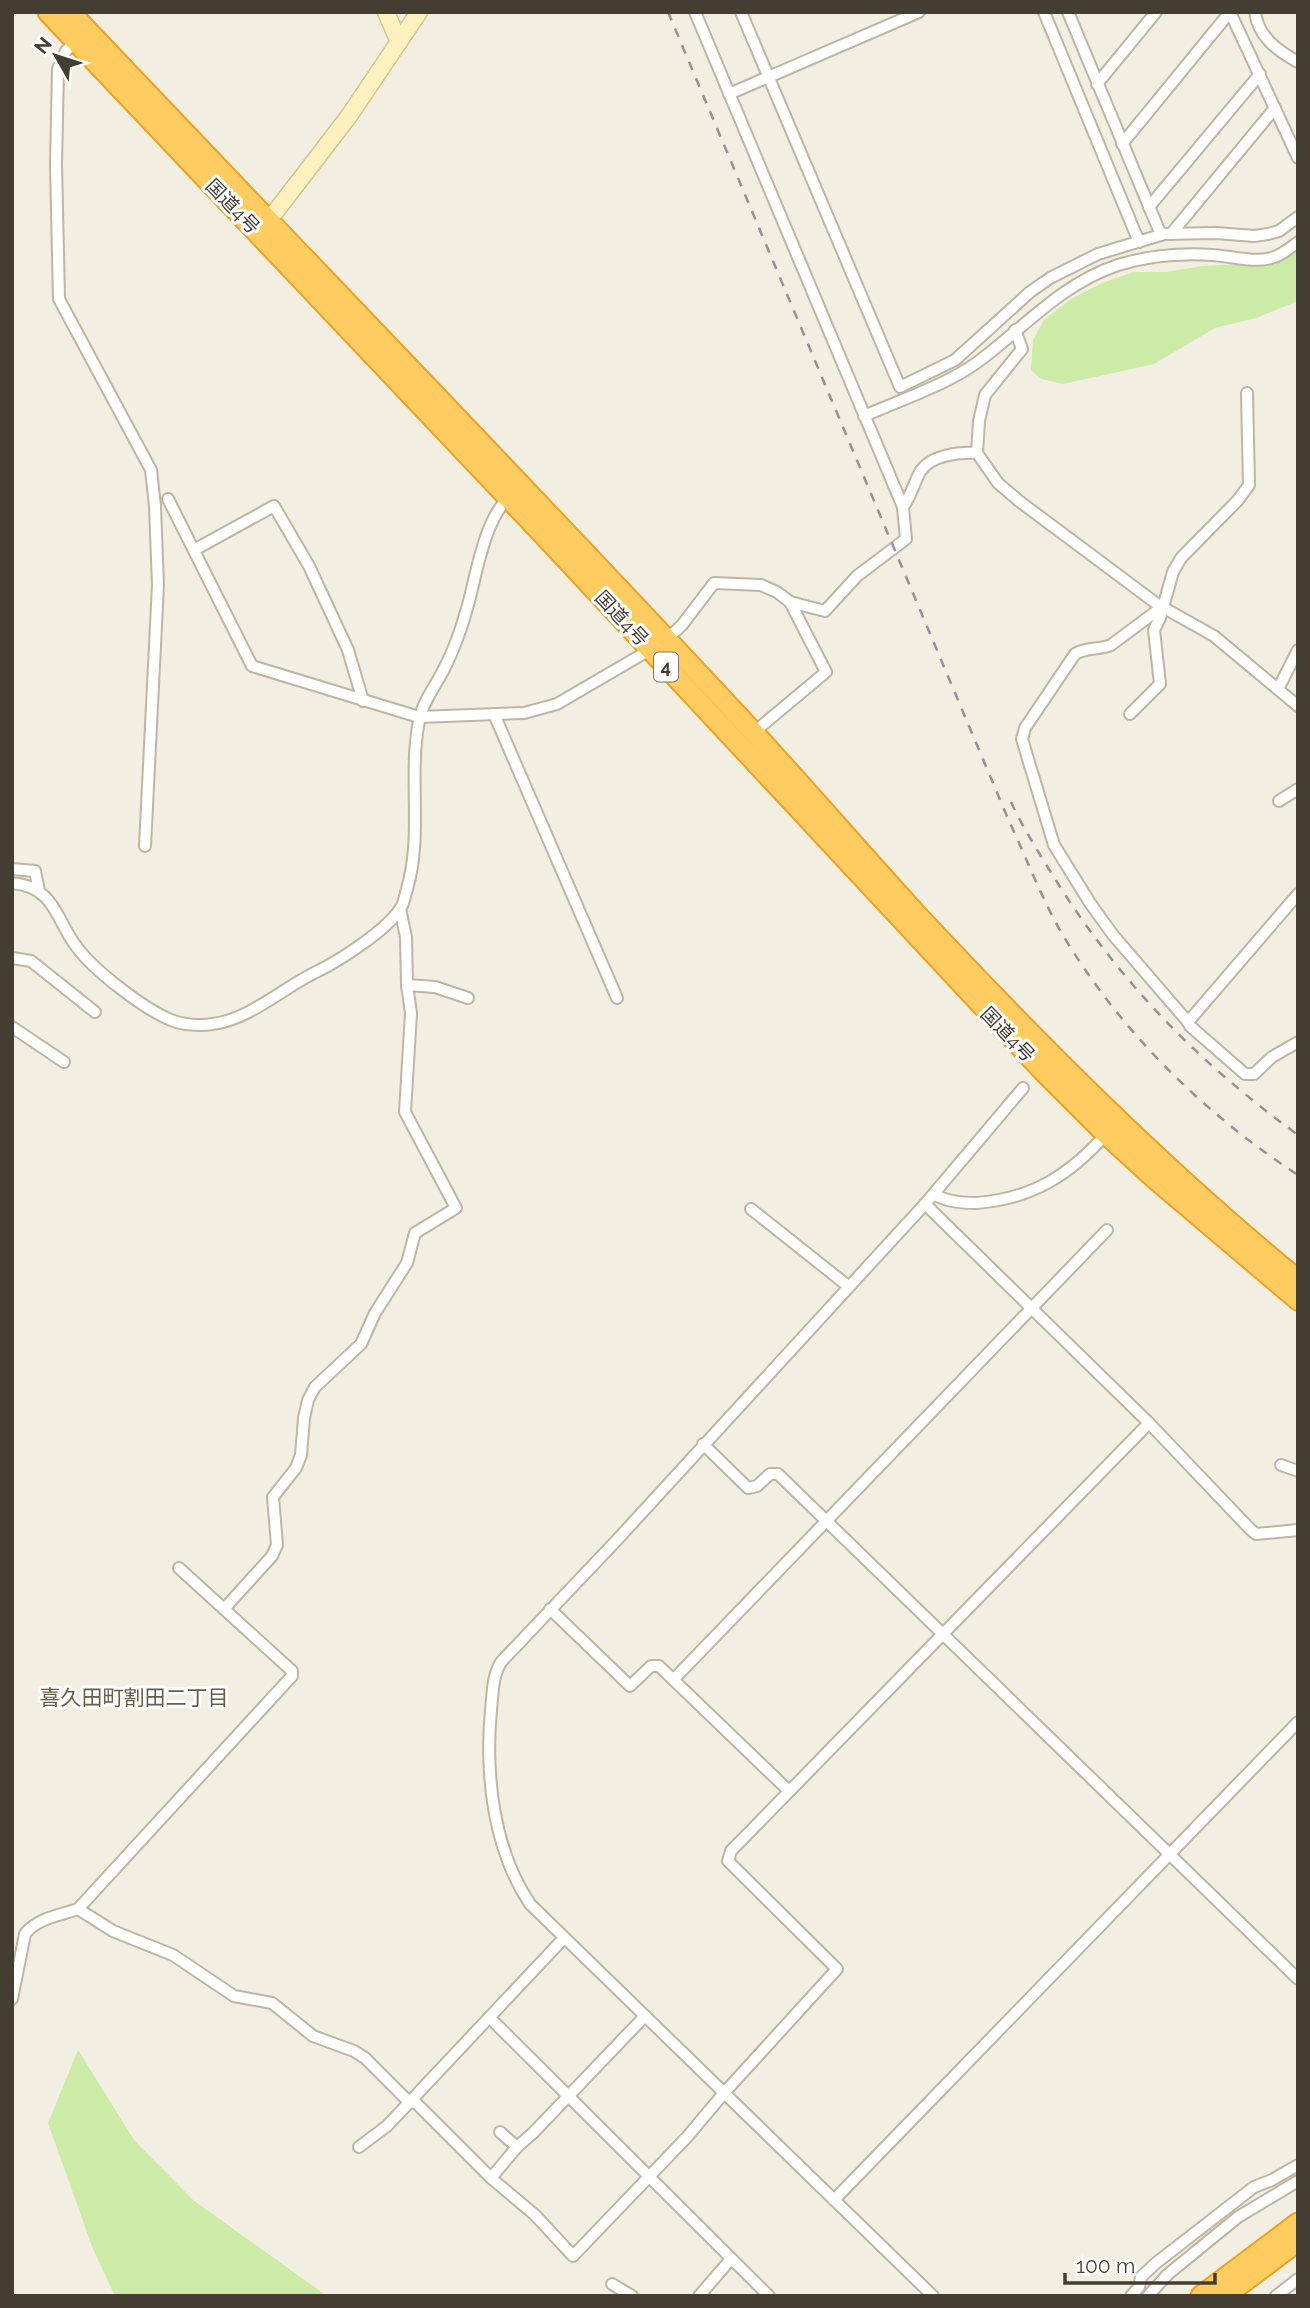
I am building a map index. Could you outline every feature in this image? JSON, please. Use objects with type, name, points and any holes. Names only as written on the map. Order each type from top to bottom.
[{"type":"highway","name":"国道4号","points":[[57,13],[76,41],[265,227],[509,498],[658,645],[753,733],[918,916],[1045,1048],[1206,1201],[1298,1280]]},
{"type":"highway","name":"国道4号","points":[[57,13],[265,227],[658,645],[972,996],[1106,1134],[1298,1300]]},
{"type":"highway","points":[[1201,2296],[1298,2223]]},
{"type":"highway","points":[[1225,2296],[1298,2241]]},
{"type":"street","points":[[386,12],[400,42]]},
{"type":"street","points":[[265,227],[349,116],[419,12]]},
{"type":"street","points":[[168,499],[252,666],[419,717],[524,713],[557,704],[658,645],[682,625],[714,583],[761,585],[790,602],[825,611],[857,576],[906,539],[903,507],[695,12]]},
{"type":"street","points":[[741,12],[902,393]]},
{"type":"street","points":[[729,94],[919,12]]},
{"type":"street","points":[[1044,12],[1139,242]]},
{"type":"street","points":[[1068,12],[1149,207],[1166,235]]},
{"type":"street","points":[[1097,84],[1156,12]]},
{"type":"street","points":[[1122,144],[1230,12],[1298,158]]},
{"type":"street","points":[[1255,12],[1261,32],[1269,43],[1298,62]]},
{"type":"street","points":[[76,41],[66,51],[58,69],[56,164],[59,299],[151,470],[155,506],[158,584],[145,846]]},
{"type":"street","points":[[1149,207],[1260,74]]},
{"type":"street","points":[[1166,235],[1275,108]]},
{"type":"street","points":[[864,416],[955,360],[1030,292],[1098,254],[1166,235],[1268,234],[1279,231],[1298,217]]},
{"type":"street","points":[[902,393],[961,373],[1070,287],[1117,265],[1158,256],[1188,255],[1259,260],[1272,258],[1298,242]]},
{"type":"street","points":[[1015,330],[1022,349],[985,395],[979,421],[976,453],[999,484],[1162,607],[1214,636],[1298,706]]},
{"type":"street","points":[[1130,714],[1160,684],[1153,639],[1173,572],[1181,558],[1238,500],[1249,485],[1247,393]]},
{"type":"street","points":[[903,507],[916,486],[920,473],[927,465],[953,454],[976,453]]},
{"type":"street","points":[[224,1609],[272,1556],[277,1545],[273,1497],[296,1468],[301,1455],[305,1408],[315,1387],[361,1344],[375,1313],[407,1263],[415,1233],[456,1208],[405,1112],[411,1013],[407,985],[406,937],[400,909],[416,846],[414,757],[419,717],[459,638],[481,555],[495,515],[509,498]]},
{"type":"street","points":[[194,550],[274,506],[309,566],[348,650],[363,701]]},
{"type":"street","points":[[753,733],[826,672],[790,602]]},
{"type":"street","points":[[1162,607],[1111,645],[1082,649],[1075,653],[1025,728],[1022,739],[1054,845],[1113,935],[1189,1026],[1245,1074],[1254,1074],[1272,1057],[1298,1042]]},
{"type":"street","points":[[1278,689],[1298,650]]},
{"type":"street","points":[[494,714],[617,999]]},
{"type":"street","points":[[1279,801],[1298,789]]},
{"type":"street","points":[[12,869],[35,871],[39,891]]},
{"type":"street","points":[[12,883],[25,884],[39,891],[51,902],[75,945],[100,971],[156,1012],[180,1023],[198,1025],[225,1021],[249,1011],[350,953],[400,909]]},
{"type":"street","points":[[1188,1022],[1298,894]]},
{"type":"street","points":[[12,958],[31,961],[95,1012]]},
{"type":"street","points":[[407,985],[435,987],[468,998]]},
{"type":"street","points":[[12,1027],[64,1062]]},
{"type":"street","points":[[933,2296],[530,1904],[520,1891],[503,1842],[490,1786],[490,1726],[495,1674],[501,1662],[925,1204],[1023,1088]]},
{"type":"street","points":[[934,1194],[945,1200],[965,1203],[1018,1197],[1038,1189],[1079,1162],[1119,1119]]},
{"type":"street","points":[[925,1204],[1149,1423],[1256,1534],[1298,1530]]},
{"type":"street","points":[[751,1209],[848,1286]]},
{"type":"street","points":[[674,1679],[1107,1230]]},
{"type":"street","points":[[78,1909],[113,1931],[173,1955],[234,1996],[272,2003],[313,2036],[354,2051],[365,2058],[409,2102],[416,2103],[492,2178],[535,2215],[573,2256],[687,2137],[723,2093],[837,1969],[728,1861],[731,1851],[1149,1423]]},
{"type":"street","points":[[703,1444],[748,1488],[757,1486],[770,1474],[779,1474],[1298,1979]]},
{"type":"street","points":[[1281,1465],[1298,1471]]},
{"type":"street","points":[[12,1999],[25,1934],[39,1922],[78,1909],[292,1676],[292,1671],[180,1568]]},
{"type":"street","points":[[551,1609],[631,1686],[654,1664],[659,1666],[789,1791]]},
{"type":"street","points":[[834,2200],[1298,1722]]},
{"type":"street","points":[[359,2147],[387,2126],[564,1938]]},
{"type":"street","points":[[492,2178],[517,2147],[645,2016]]},
{"type":"street","points":[[490,2018],[769,2296]]},
{"type":"street","points":[[500,2132],[517,2147]]},
{"type":"street","points":[[1131,2296],[1139,2287],[1141,2277],[1166,2254],[1254,2187],[1298,2165]]},
{"type":"street","points":[[1148,2296],[1167,2275],[1238,2217],[1298,2181]]},
{"type":"street","points":[[699,2296],[731,2259]]},
{"type":"street","points":[[1276,2296],[1298,2279]]},
{"type":"street","points":[[612,2284],[632,2296]]},
{"type":"green space","points":[[1298,252],[1298,301],[1256,318],[1215,328],[1154,364],[1063,384],[1041,379],[1031,370],[1033,340],[1044,320],[1071,299],[1102,283],[1134,272],[1166,272],[1202,266],[1241,264],[1274,265]]},
{"type":"green space","points":[[78,2050],[134,2140],[193,2200],[327,2296],[115,2296],[93,2249],[48,2123]]},
{"type":"railway","points":[[668,12],[1009,821],[1061,932],[1109,1003],[1166,1067],[1229,1125],[1298,1175]]},
{"type":"railway","points":[[1011,802],[1062,890],[1113,961],[1140,993],[1198,1053],[1298,1135]]},
{"type":"district","name":"喜久田町割田二丁目","points":[[134,1698]]}]
